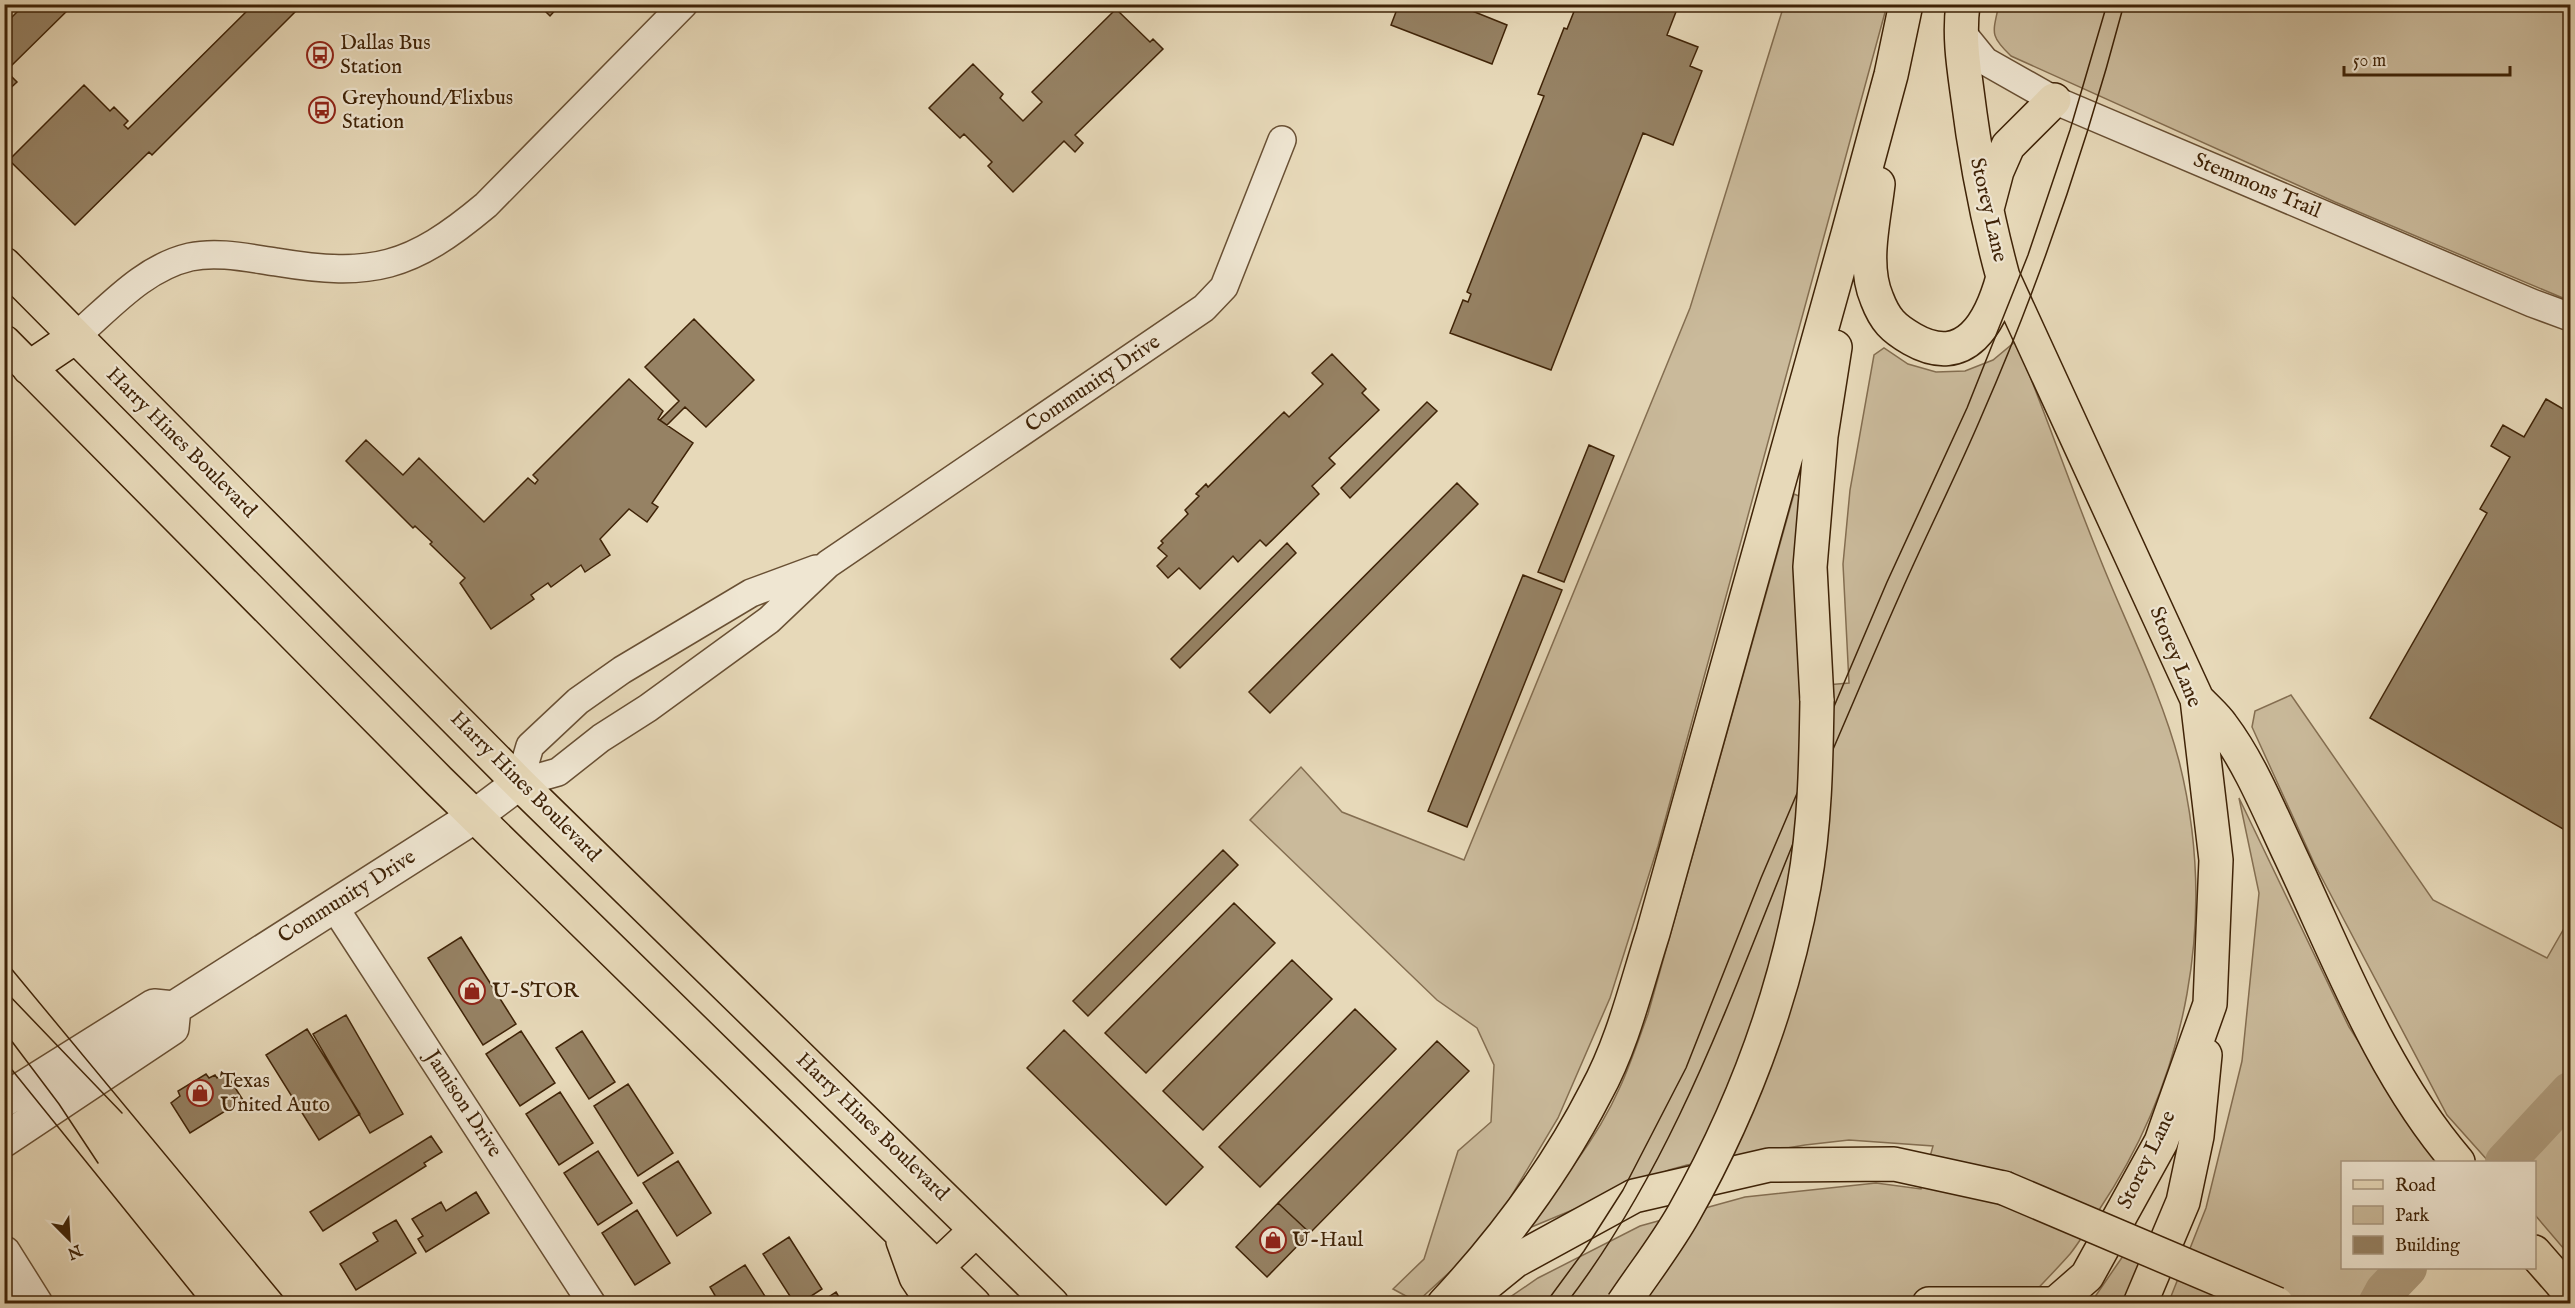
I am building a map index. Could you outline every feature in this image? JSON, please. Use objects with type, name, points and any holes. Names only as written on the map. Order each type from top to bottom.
[{"type":"main road","points":[[1444,1304],[1512,1226],[1547,1176],[1597,1092],[1621,1036],[1656,921],[1848,234],[1890,75],[1906,4]]},
{"type":"main road","name":"Storey Lane","points":[[1961,17],[1972,137],[1986,212],[2003,277],[2197,699],[2216,860],[2210,1004],[2161,1142],[2087,1276],[2055,1304]]},
{"type":"main road","points":[[1890,75],[1870,271],[1876,297],[1891,326],[1930,347],[1944,350],[1963,344],[1982,326],[1995,306],[2003,277]]},
{"type":"main road","points":[[1986,212],[1997,171],[2008,146],[2054,100]]},
{"type":"main road","points":[[1623,1304],[1683,1215],[1739,1105],[1784,975],[1804,886],[1815,795],[1817,701],[1810,567],[1821,436],[1838,327],[1848,234]]},
{"type":"main road","name":"Harry Hines Boulevard","points":[[4,264],[519,783],[1052,1304]]},
{"type":"main road","points":[[29,368],[75,338]]},
{"type":"main road","points":[[4,342],[476,816],[974,1304]]},
{"type":"main road","points":[[2197,699],[2222,725],[2258,788],[2374,1033],[2400,1080],[2449,1152]]},
{"type":"main road","points":[[2140,1304],[2183,1202],[2197,1136],[2210,1004]]},
{"type":"main road","points":[[1462,1304],[1515,1261],[1634,1196],[1769,1165],[1894,1164],[2004,1188],[2277,1304]]},
{"type":"main road","points":[[937,1268],[976,1230]]},
{"type":"main road","points":[[899,1231],[916,1277],[934,1304]]},
{"type":"main road","points":[[2536,1253],[2567,1289]]},
{"type":"main road","points":[[1929,1304],[2055,1304]]},
{"type":"street","points":[[75,338],[139,281],[165,266],[191,257],[217,255],[243,257],[340,270],[371,268],[403,260],[430,247],[458,229],[486,205],[684,4]]},
{"type":"street","name":"Stemmons Trail","points":[[1961,17],[1985,61],[2054,100],[2510,294],[2571,317]]},
{"type":"street","name":"Community Drive","points":[[4,1100],[154,1006],[174,1008],[476,816],[519,783],[558,772],[601,738],[648,708],[769,620],[828,564],[1204,308],[1224,287],[1282,140]]},
{"type":"street","name":"Community Drive","points":[[519,783],[530,746],[578,701],[622,670],[751,593],[828,564]]},
{"type":"street","name":"Jamison Drive","points":[[333,905],[592,1304]]},
{"type":"street","points":[[4,1140],[172,1028],[174,1008]]},
{"type":"street","points":[[4,1252],[36,1304]]},
{"type":"green space","points":[[1999,4],[2570,5],[2570,301],[2335,202],[2011,56],[1999,43],[1994,33]]},
{"type":"green space","points":[[1784,5],[1887,5],[1658,846],[1610,998],[1558,1118],[1503,1210],[1465,1258],[1417,1302],[1393,1289],[1424,1259],[1458,1151],[1491,1122],[1494,1065],[1477,1028],[1437,1000],[1250,820],[1301,767],[1342,812],[1464,860],[1690,308]]},
{"type":"green space","points":[[2016,341],[2088,529],[2163,709],[2179,761],[2190,819],[2195,878],[2194,936],[2187,994],[2174,1050],[2155,1106],[2130,1159],[2074,1249],[2024,1303],[1500,1304],[1538,1278],[1640,1226],[1745,1197],[1876,1183],[1921,1189],[1933,1146],[1849,1140],[1805,1145],[1669,1170],[1517,1233],[1561,1182],[1588,1145],[1611,1107],[1631,1060],[1648,1014],[1794,494],[1799,496],[1796,549],[1803,687],[1849,683],[1843,564],[1850,490],[1874,355],[1884,348],[1908,364],[1936,372],[1965,371],[1993,360]]},
{"type":"green space","points":[[2291,695],[2433,900],[2547,958],[2570,918],[2570,1256],[2536,1216],[2536,1161],[2488,1161],[2447,1115],[2314,863],[2252,727],[2255,711]]},
{"type":"green space","points":[[2239,798],[2349,1027],[2393,1096],[2442,1161],[2341,1161],[2341,1269],[2393,1269],[2362,1303],[2168,1304],[2206,1208],[2242,1061],[2259,893]]},
{"type":"green space","points":[[2123,1256],[2151,1267],[2134,1303],[2090,1304]]},
{"type":"building","points":[[25,4],[74,4],[6,71],[17,82],[4,94],[4,25]]},
{"type":"building","points":[[254,4],[303,4],[152,155],[149,152],[75,225],[9,160],[84,85],[110,111],[114,107],[128,121],[124,125],[128,129]]},
{"type":"building","points":[[538,4],[561,4],[550,16]]},
{"type":"building","points":[[1399,4],[1455,4],[1507,25],[1492,64],[1391,25]]},
{"type":"building","points":[[1577,4],[1591,8],[1593,4],[1679,4],[1667,35],[1698,47],[1690,66],[1702,71],[1673,145],[1643,133],[1551,370],[1450,333],[1463,300],[1468,302],[1471,294],[1467,292],[1544,96],[1538,94],[1564,28],[1567,29]]},
{"type":"building","points":[[1116,9],[1150,42],[1153,39],[1163,49],[1075,135],[1083,143],[1075,152],[1064,141],[1013,192],[988,166],[992,162],[964,134],[960,138],[929,108],[973,64],[1003,94],[1000,98],[1023,121],[1042,102],[1032,92]]},
{"type":"building","points":[[694,319],[754,380],[706,427],[685,407],[667,425],[660,420],[679,401],[645,367]]},
{"type":"building","points":[[1332,354],[1366,389],[1362,393],[1379,410],[1329,458],[1335,464],[1312,486],[1319,494],[1266,546],[1260,540],[1238,562],[1233,556],[1200,589],[1179,568],[1168,578],[1157,566],[1167,556],[1158,548],[1163,543],[1161,541],[1188,514],[1185,510],[1199,496],[1196,494],[1206,484],[1208,487],[1284,412],[1289,417],[1323,384],[1312,373]]},
{"type":"building","points":[[629,379],[663,411],[658,419],[693,443],[652,503],[658,507],[647,522],[629,509],[600,539],[610,555],[585,572],[581,565],[551,587],[548,583],[531,595],[534,599],[491,629],[460,583],[465,578],[430,544],[432,542],[415,526],[413,528],[346,461],[366,440],[403,475],[419,458],[484,522],[528,478],[535,484],[538,480],[533,475]]},
{"type":"building","points":[[2546,399],[2570,413],[2570,833],[2370,718],[2487,513],[2480,509],[2510,457],[2491,446],[2503,425],[2524,437]]},
{"type":"building","points":[[1427,402],[1437,411],[1350,498],[1341,488]]},
{"type":"building","points":[[1589,445],[1614,456],[1564,582],[1538,572]]},
{"type":"building","points":[[1457,483],[1478,504],[1270,713],[1249,692]]},
{"type":"building","points":[[1287,543],[1296,553],[1180,668],[1171,659]]},
{"type":"building","points":[[1523,575],[1562,590],[1467,827],[1428,811]]},
{"type":"building","points":[[1223,850],[1238,865],[1088,1016],[1073,1001]]},
{"type":"building","points":[[1234,903],[1275,943],[1146,1073],[1105,1033]]},
{"type":"building","name":"U-STOR","points":[[461,937],[516,1024],[483,1045],[428,958]]},
{"type":"building","points":[[1292,960],[1332,999],[1203,1130],[1163,1091]]},
{"type":"building","points":[[1355,1009],[1396,1049],[1260,1187],[1219,1147]]},
{"type":"building","points":[[346,1015],[403,1114],[370,1133],[313,1034]]},
{"type":"building","points":[[307,1029],[360,1114],[319,1140],[266,1055]]},
{"type":"building","points":[[1064,1030],[1203,1167],[1166,1205],[1027,1068]]},
{"type":"building","points":[[521,1031],[555,1083],[520,1106],[486,1054]]},
{"type":"building","points":[[582,1031],[615,1082],[589,1099],[556,1048]]},
{"type":"building","points":[[1437,1041],[1469,1071],[1310,1233],[1278,1203]]},
{"type":"building","points":[[225,1072],[243,1100],[190,1133],[171,1103],[180,1096],[178,1091],[206,1074],[209,1078],[215,1075],[217,1078]]},
{"type":"building","points":[[628,1084],[673,1153],[638,1176],[594,1106]]},
{"type":"building","points":[[560,1092],[593,1143],[559,1165],[526,1114]]},
{"type":"building","points":[[431,1136],[442,1152],[424,1163],[426,1166],[323,1231],[310,1212]]},
{"type":"building","points":[[598,1151],[632,1203],[598,1225],[564,1173]]},
{"type":"building","points":[[678,1161],[711,1213],[677,1236],[643,1183]]},
{"type":"building","points":[[476,1192],[489,1213],[426,1252],[418,1239],[423,1236],[412,1219],[441,1202],[446,1211]]},
{"type":"building","name":"U-Haul","points":[[1278,1203],[1310,1233],[1267,1277],[1236,1247]]},
{"type":"building","points":[[637,1210],[670,1263],[635,1285],[602,1233]]},
{"type":"building","points":[[396,1220],[416,1253],[356,1290],[340,1264],[378,1241],[373,1233]]},
{"type":"building","points":[[789,1237],[822,1289],[799,1304],[795,1304],[763,1254]]},
{"type":"building","points":[[745,1265],[770,1304],[720,1304],[710,1287]]},
{"type":"building","points":[[836,1292],[843,1304],[818,1304]]},
{"type":"waterway","points":[[2506,1161],[2570,1092]]},
{"type":"waterway","points":[[2378,1304],[2385,1291],[2406,1269]]},
{"type":"tram line","points":[[1545,1304],[1584,1251],[1623,1190],[1686,1068],[1761,878],[1887,582],[1967,408],[2028,255],[2070,130],[2107,4]]},
{"type":"tram line","points":[[1566,1304],[1607,1246],[1644,1184],[1706,1057],[1814,793],[1880,640],[1982,415],[2061,212],[2124,4]]},
{"type":"tram line","points":[[4,960],[289,1304]]},
{"type":"tram line","points":[[4,990],[122,1113]]},
{"type":"tram line","points":[[4,1031],[59,1104],[98,1163]]},
{"type":"tram line","points":[[4,1060],[201,1304]]},
{"type":"place","name":"Dallas Bus Station","points":[[320,55]]},
{"type":"place","name":"Greyhound/Flixbus Station","points":[[322,110]]},
{"type":"place","name":"U-STOR","points":[[472,991]]},
{"type":"place","name":"Texas United Auto","points":[[200,1093]]},
{"type":"place","name":"U-Haul","points":[[1273,1240]]}]
